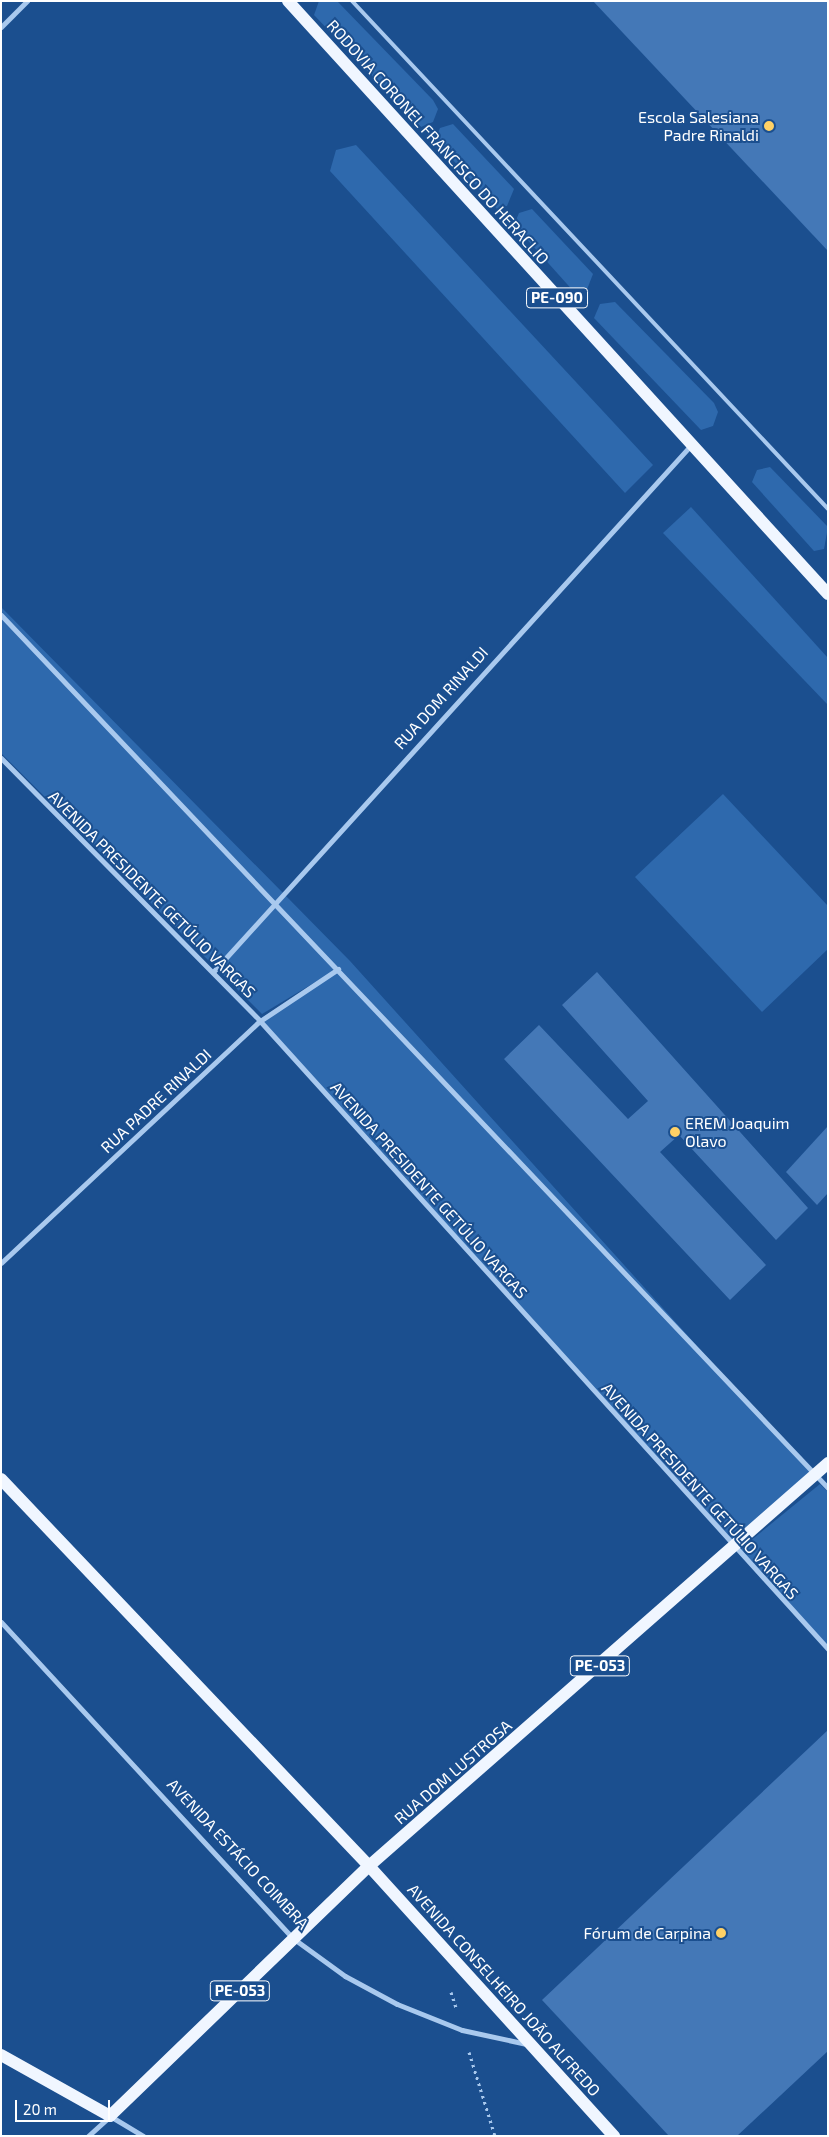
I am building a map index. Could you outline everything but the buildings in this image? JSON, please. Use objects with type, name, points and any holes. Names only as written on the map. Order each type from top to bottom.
[{"type":"main road","name":"RODOVIA CORONEL FRANCISCO DO HERACLIO","points":[[288,1],[828,594]]},
{"type":"main road","name":"RUA DOM LUSTROSA","points":[[110,2116],[369,1866],[735,1549],[828,1463]]},
{"type":"main road","points":[[1,1479],[369,1866]]},
{"type":"main road","name":"AVENIDA CONSELHEIRO JOÃO ALFREDO","points":[[369,1866],[614,2136]]},
{"type":"main road","points":[[1,2055],[110,2116]]},
{"type":"street","points":[[1,27],[27,1]]},
{"type":"street","name":"RUA DOM RINALDI","points":[[213,972],[274,901],[691,445]]},
{"type":"street","points":[[1,615],[274,901],[828,1488]]},
{"type":"street","name":"AVENIDA PRESIDENTE GETÚLIO VARGAS","points":[[1,758],[260,1021],[735,1549],[828,1649]]},
{"type":"street","name":"RUA PADRE RINALDI","points":[[1,1264],[260,1021],[338,969]]},
{"type":"street","name":"AVENIDA ESTÁCIO COIMBRA","points":[[1,1622],[294,1939],[345,1976],[397,2004],[462,2030],[529,2044]]},
{"type":"street","points":[[88,2136],[110,2116],[143,2136]]},
{"type":"lane","points":[[352,1],[828,508]]},
{"type":"shaded area","points":[[319,1],[337,1],[433,100],[438,109],[433,122],[421,127],[314,15]]},
{"type":"shaded area","points":[[453,124],[514,189],[507,206],[497,209],[435,140],[440,128]]},
{"type":"shaded area","points":[[356,145],[653,465],[625,493],[330,171],[336,150]]},
{"type":"shaded area","points":[[532,209],[593,274],[586,292],[576,294],[514,225],[519,213]]},
{"type":"shaded area","points":[[615,302],[714,403],[718,412],[713,426],[701,430],[594,318],[600,304]]},
{"type":"shaded area","points":[[770,467],[828,527],[824,549],[814,551],[752,482],[757,470]]},
{"type":"shaded area","points":[[691,507],[828,658],[828,705],[663,533]]},
{"type":"shaded area","points":[[1,607],[350,961],[817,1479],[735,1547],[260,1019],[327,975],[262,1014],[1,753]]},
{"type":"shaded area","points":[[723,794],[828,906],[828,949],[762,1012],[635,877]]},
{"type":"shaded area","points":[[820,1484],[828,1492],[828,1646],[739,1550]]},
{"type":"place","name":"Escola Salesiana Padre Rinaldi","points":[[769,126]]},
{"type":"place","name":"EREM Joaquim Olavo","points":[[675,1132]]},
{"type":"place","name":"Fórum de Carpina","points":[[721,1933]]}]
